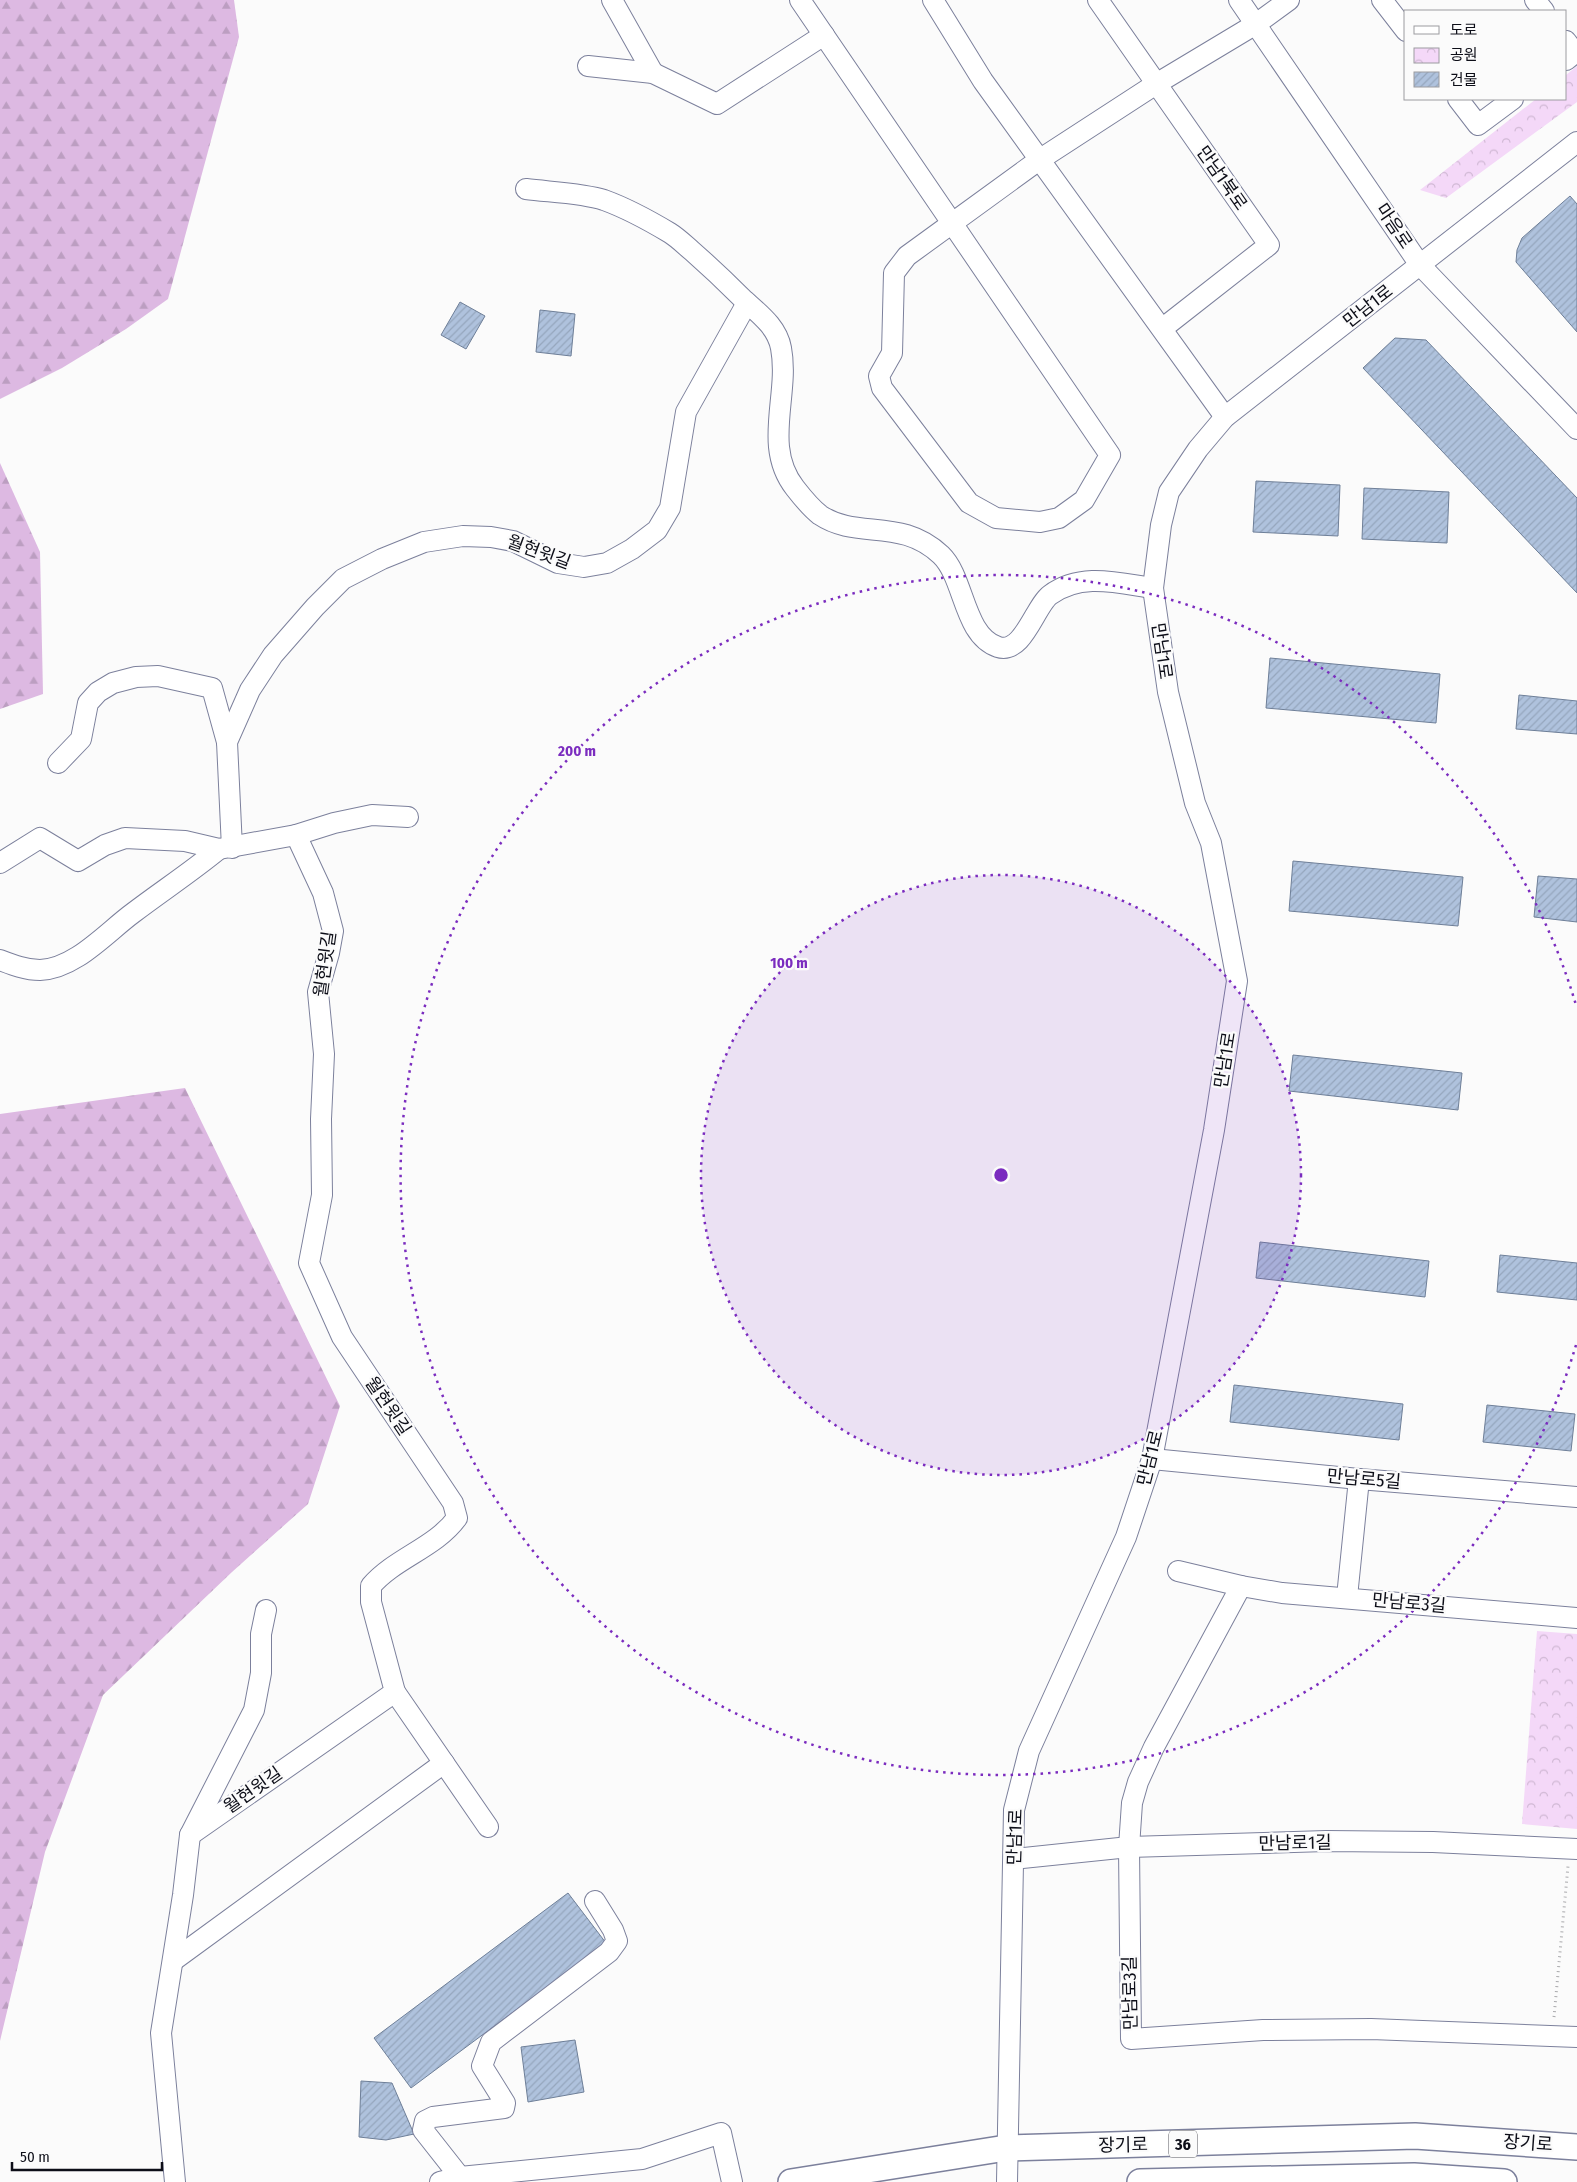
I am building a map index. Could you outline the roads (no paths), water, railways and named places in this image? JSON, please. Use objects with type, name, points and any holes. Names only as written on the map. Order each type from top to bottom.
[{"type":"main road","name":"장기로","points":[[791,2182],[1006,2148],[1415,2136],[1577,2147]]},
{"type":"main road","name":"장기로","points":[[1140,2182],[1414,2176],[1504,2182]]},
{"type":"street","points":[[612,0],[653,73]]},
{"type":"street","points":[[800,0],[952,224],[1110,455],[1084,500],[1059,518],[1040,522],[996,518],[968,503],[882,388],[879,376],[892,353],[894,273],[907,256],[952,224],[1040,160],[1156,84],[1256,24],[1289,0]]},
{"type":"street","points":[[933,0],[983,81],[1226,417]]},
{"type":"street","name":"만남1북로","points":[[1098,0],[1270,245],[1163,328]]},
{"type":"street","name":"마음로","points":[[1239,0],[1420,265],[1577,429]]},
{"type":"street","points":[[1382,0],[1404,28]]},
{"type":"street","points":[[588,66],[653,73],[717,104],[824,35]]},
{"type":"street","points":[[1567,42],[1575,53],[1567,59]]},
{"type":"street","points":[[1459,100],[1478,125],[1512,100]]},
{"type":"street","name":"만남1로","points":[[1007,2182],[1006,2148],[1014,1810],[1029,1751],[1126,1537],[1152,1459],[1214,1130],[1237,981],[1212,843],[1195,803],[1168,692],[1153,588],[1161,526],[1169,492],[1198,449],[1226,417],[1577,142]]},
{"type":"street","points":[[526,189],[603,200],[672,234],[772,326],[781,346],[783,359],[777,438],[785,472],[793,486],[821,515],[841,524],[908,534],[922,540],[943,556],[954,576],[972,620],[988,642],[1001,648],[1011,646],[1027,630],[1048,596],[1070,584],[1090,580],[1153,588]]},
{"type":"street","name":"월현윗길","points":[[227,742],[250,690],[273,654],[343,578],[424,542],[463,536],[491,537],[513,541],[558,563],[584,567],[607,564],[632,549],[656,530],[670,508],[686,412],[747,303]]},
{"type":"street","name":"월현윗길","points":[[58,763],[82,739],[88,702],[98,692],[113,683],[136,677],[158,676],[212,688],[227,742],[225,848]]},
{"type":"street","points":[[0,864],[40,838],[78,861],[105,845],[125,838],[185,841],[225,848],[296,835],[334,823],[372,815],[408,817]]},
{"type":"street","name":"월현윗길","points":[[190,1835],[395,1692],[371,1602],[371,1586],[382,1574],[448,1530],[457,1518],[453,1503],[342,1337],[309,1263],[322,1195],[321,1120],[324,1054],[318,992],[329,954],[332,931],[323,893],[296,835]]},
{"type":"street","points":[[0,960],[19,967],[41,970],[59,966],[90,949],[132,913],[225,848]]},
{"type":"street","name":"만남로5길","points":[[1152,1459],[1577,1497]]},
{"type":"street","points":[[1347,1597],[1359,1479]]},
{"type":"street","name":"만남로3길","points":[[1178,1571],[1241,1586],[1282,1593],[1347,1597],[1577,1618]]},
{"type":"street","name":"만남로3길","points":[[1241,1586],[1154,1747],[1138,1782],[1132,1803],[1129,1847],[1130,2039],[1263,2030],[1371,2029],[1577,2037]]},
{"type":"street","name":"월현윗길","points":[[175,2182],[162,2033],[174,1960],[190,1835],[254,1710],[261,1673],[260,1634],[266,1610]]},
{"type":"street","points":[[395,1692],[488,1827]]},
{"type":"street","points":[[174,1960],[444,1763]]},
{"type":"street","name":"만남로1길","points":[[1014,1859],[1129,1847],[1336,1842],[1433,1842],[1573,1849]]},
{"type":"street","points":[[460,2177],[423,2130],[425,2121],[433,2117],[504,2108],[505,2103],[482,2066],[491,2042],[609,1952],[617,1941],[613,1930],[595,1902]]},
{"type":"street","points":[[440,2182],[460,2177],[642,2159],[721,2133],[729,2159],[732,2182]]}]
